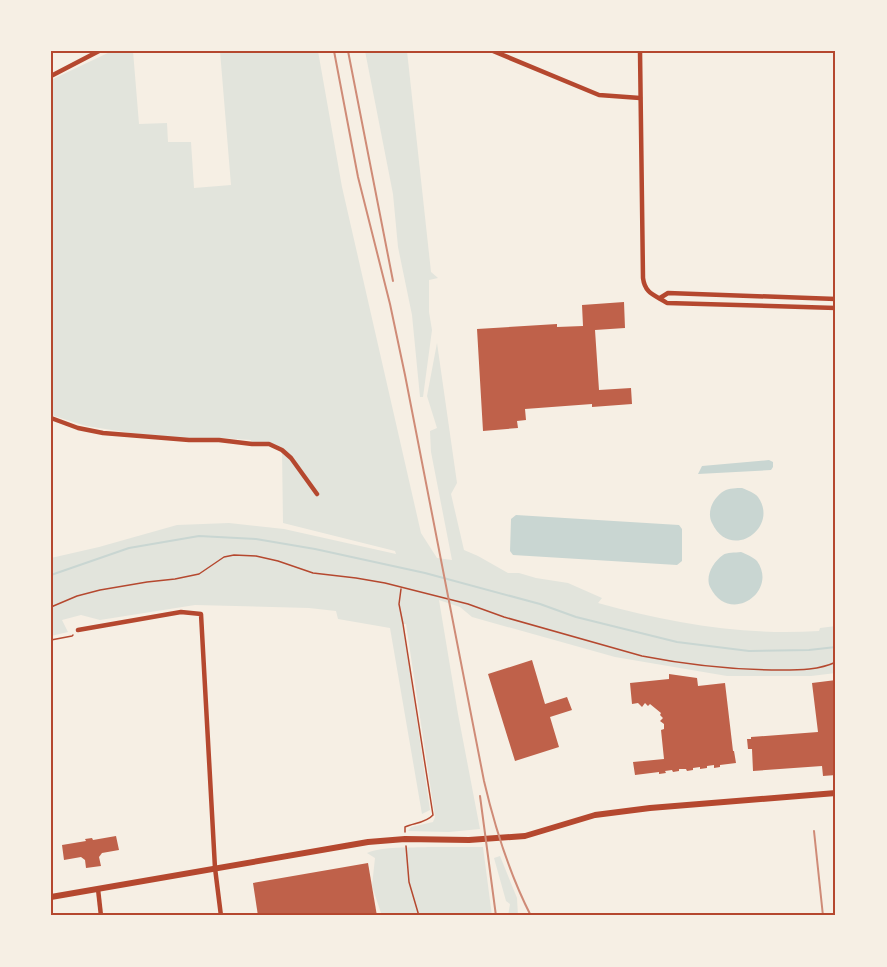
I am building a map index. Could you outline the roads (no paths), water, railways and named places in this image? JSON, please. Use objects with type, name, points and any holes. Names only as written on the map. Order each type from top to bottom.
[{"type":"main road","points":[[51,897],[368,842],[405,839],[469,840],[525,836],[595,815],[650,808],[836,793]]},
{"type":"street","points":[[51,76],[99,51]]},
{"type":"street","points":[[493,51],[599,95],[640,98]]},
{"type":"street","points":[[640,51],[643,278],[645,287],[667,303],[836,308]]},
{"type":"street","points":[[660,298],[668,293],[836,299]]},
{"type":"street","points":[[51,418],[78,428],[103,433],[268,444],[282,450],[291,458],[317,494]]},
{"type":"street","points":[[78,630],[181,612],[201,614],[215,868],[221,916]]},
{"type":"street","points":[[98,889],[101,916]]},
{"type":"waterway","points":[[51,575],[129,548],[199,536],[256,539],[315,549],[425,573],[540,604],[576,617],[677,642],[749,651],[836,647]]},
{"type":"railway","points":[[334,51],[358,177],[390,304],[405,375],[484,781],[503,850],[531,916]]},
{"type":"railway","points":[[348,51],[393,281]]},
{"type":"railway","points":[[480,796],[496,916]]},
{"type":"railway","points":[[814,831],[823,916]]}]
